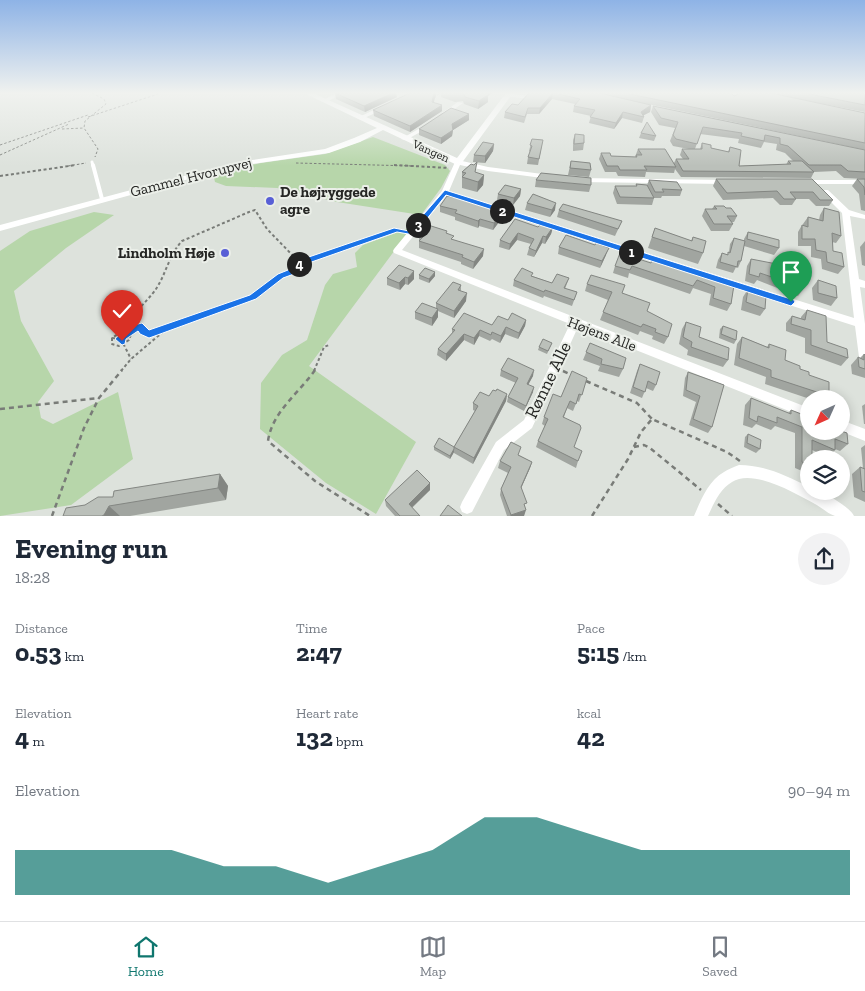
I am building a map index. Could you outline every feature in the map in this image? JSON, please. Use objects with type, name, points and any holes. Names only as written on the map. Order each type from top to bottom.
[{"type":"street","name":"Vangen","points":[[404,139],[440,117]]},
{"type":"street","points":[[411,234],[445,192],[457,165],[493,117]]},
{"type":"street","name":"Vangen","points":[[360,118],[457,165]]},
{"type":"street","name":"Gammel Hvorupvej","points":[[0,228],[102,199],[244,164],[326,151],[382,128]]},
{"type":"street","points":[[457,165],[562,179]]},
{"type":"street","points":[[570,180],[730,182]]},
{"type":"street","points":[[795,182],[865,182]]},
{"type":"street","points":[[814,182],[846,212],[865,217]]},
{"type":"street","points":[[445,192],[860,324]]},
{"type":"street","points":[[846,212],[864,357]]},
{"type":"street","name":"Højens Alle","points":[[411,234],[397,251],[800,410]]},
{"type":"street","points":[[854,281],[865,285]]},
{"type":"street","name":"Rønne Alle","points":[[467,507],[500,446],[528,424],[575,323]]},
{"type":"street","points":[[850,429],[865,435]]},
{"type":"street","points":[[700,516],[708,496],[730,474],[752,470],[774,476],[833,506],[847,516]]},
{"type":"lane","points":[[92,162],[102,199]]},
{"type":"path","points":[[0,146],[87,117]]},
{"type":"path","points":[[0,176],[92,162],[97,155],[98,149],[84,128],[87,117]]},
{"type":"path","points":[[0,155],[58,130],[75,120]]},
{"type":"path","points":[[58,130],[84,128]]},
{"type":"path","points":[[290,163],[457,165]]},
{"type":"path","points":[[121,332],[123,326],[133,318],[156,289],[174,250],[182,241],[244,214],[256,210],[262,226],[271,231],[300,263]]},
{"type":"path","points":[[120,339],[132,328],[142,327],[143,332],[149,334],[253,297],[280,276],[291,272],[300,263],[396,230],[411,234]]},
{"type":"path","points":[[52,516],[84,428],[99,398],[131,359],[171,325]]},
{"type":"path","points":[[112,338],[121,332],[129,332]]},
{"type":"path","points":[[112,338],[112,344],[119,346],[124,344],[131,336],[129,332]]},
{"type":"path","points":[[112,338],[120,339],[131,359]]},
{"type":"path","points":[[329,346],[324,347],[316,369],[275,420],[268,436],[268,442],[315,481],[370,516]]},
{"type":"path","points":[[554,367],[637,403],[652,419],[727,452],[752,470]]},
{"type":"path","points":[[0,408],[99,398]]},
{"type":"path","points":[[592,516],[634,447],[642,430],[652,419]]},
{"type":"path","points":[[634,447],[644,445],[650,448],[732,516]]},
{"type":"green space","points":[[373,137],[445,165],[450,171],[441,188],[421,215],[337,202],[277,188],[226,186],[215,182],[213,173],[261,163],[325,154]]},
{"type":"green space","points":[[94,212],[114,215],[66,248],[14,291],[21,321],[54,381],[38,402],[41,418],[53,424],[118,392],[133,459],[71,505],[0,516],[0,251],[30,231]]},
{"type":"green space","points":[[412,227],[309,366],[416,442],[376,514],[326,483],[260,429],[261,383],[282,355],[307,340],[325,285],[333,274],[357,267],[355,253],[363,245]]},
{"type":"building","points":[[389,117],[424,117],[410,126]]},
{"type":"building","points":[[437,117],[464,117],[452,124],[453,130],[441,138],[419,129]]},
{"type":"building","points":[[590,117],[620,117],[616,123]]},
{"type":"building","points":[[706,117],[865,150],[865,172],[848,171],[841,165],[809,165],[788,146],[780,144],[780,138],[765,135],[764,141],[741,136],[742,133],[703,127],[697,144],[676,139],[673,135],[678,122],[661,118]]},
{"type":"building","points":[[741,117],[865,117],[865,143]]},
{"type":"building","points":[[647,122],[656,136],[641,133]]},
{"type":"building","points":[[575,134],[584,135],[584,143],[574,144]]},
{"type":"building","points":[[532,139],[543,140],[539,159],[528,157],[532,146],[530,145]]},
{"type":"building","points":[[483,142],[494,144],[485,156],[474,155]]},
{"type":"building","points":[[702,143],[711,145],[711,148],[729,152],[730,147],[741,150],[739,166],[791,164],[788,161],[802,161],[814,172],[683,171],[676,159],[689,159],[682,149],[702,149]]},
{"type":"building","points":[[638,149],[665,149],[676,167],[644,166],[647,170],[620,170],[618,166],[607,166],[601,153],[610,153],[611,156],[637,157],[636,155],[642,155]]},
{"type":"building","points":[[571,161],[590,163],[591,170],[570,168]]},
{"type":"building","points":[[477,162],[475,172],[484,175],[478,182],[462,177],[466,173],[462,172],[471,164],[474,165]]},
{"type":"building","points":[[541,173],[591,178],[591,185],[536,180]]},
{"type":"building","points":[[716,179],[812,179],[833,200],[820,200],[813,192],[790,192],[796,199],[784,199],[777,191],[727,193]]},
{"type":"building","points":[[857,179],[865,179],[865,195],[864,187]]},
{"type":"building","points":[[649,180],[677,182],[682,190],[662,189],[664,192],[655,192]]},
{"type":"building","points":[[636,184],[647,185],[654,198],[620,197],[615,186],[637,186]]},
{"type":"building","points":[[505,185],[521,189],[514,198],[498,194]]},
{"type":"building","points":[[533,194],[556,203],[552,210],[527,203]]},
{"type":"building","points":[[447,196],[469,200],[502,211],[494,223],[480,219],[478,221],[455,213],[457,210],[440,206]]},
{"type":"building","points":[[563,204],[622,221],[618,229],[559,210]]},
{"type":"building","points":[[714,206],[731,208],[737,216],[727,216],[733,224],[714,224],[705,209],[717,209]]},
{"type":"building","points":[[824,208],[839,212],[841,236],[832,233],[833,251],[842,253],[844,267],[827,262],[826,252],[816,250],[815,239],[802,239],[802,225],[808,227],[808,217],[823,221]]},
{"type":"building","points":[[515,219],[538,227],[541,224],[553,227],[546,237],[543,236],[536,251],[529,248],[534,239],[518,233],[510,244],[500,240]]},
{"type":"building","points":[[428,225],[447,231],[446,233],[454,236],[451,239],[484,249],[474,262],[462,257],[463,255],[419,241],[423,237],[419,235]]},
{"type":"building","points":[[655,228],[692,241],[693,237],[706,241],[703,253],[652,237]]},
{"type":"building","points":[[748,232],[779,240],[779,248],[747,239]]},
{"type":"building","points":[[566,235],[609,248],[602,261],[559,247]]},
{"type":"building","points":[[734,238],[745,241],[741,261],[738,261],[737,267],[720,262],[722,253],[728,255],[728,252],[730,253]]},
{"type":"building","points":[[620,253],[651,263],[652,259],[734,285],[731,304],[713,298],[715,287],[697,280],[693,286],[632,266],[630,270],[615,266]]},
{"type":"building","points":[[751,259],[792,267],[792,274],[804,277],[804,288],[760,273],[759,277],[749,274]]},
{"type":"building","points":[[399,265],[414,271],[408,278],[405,277],[399,283],[387,278]]},
{"type":"building","points":[[425,268],[435,272],[429,279],[419,275]]},
{"type":"building","points":[[522,268],[533,273],[531,276],[552,283],[557,274],[569,278],[564,288],[577,292],[574,300],[545,290],[544,292],[514,280]]},
{"type":"building","points":[[591,275],[625,285],[622,293],[650,303],[647,311],[672,324],[668,337],[655,332],[656,329],[643,324],[641,327],[603,312],[612,292],[587,284]]},
{"type":"building","points":[[818,280],[836,286],[837,298],[818,293]]},
{"type":"building","points":[[453,282],[461,285],[458,290],[467,293],[454,311],[436,303]]},
{"type":"building","points":[[748,289],[766,295],[765,309],[746,302]]},
{"type":"building","points":[[422,303],[438,309],[432,318],[415,312]]},
{"type":"building","points":[[807,310],[826,316],[827,342],[847,349],[848,358],[811,345],[811,330],[791,324],[792,316],[805,320]]},
{"type":"building","points":[[464,313],[492,325],[498,316],[508,320],[512,313],[526,320],[519,333],[506,327],[501,336],[492,332],[491,335],[480,330],[474,338],[464,334],[446,354],[438,349],[455,330],[452,329]]},
{"type":"building","points":[[686,322],[701,327],[699,337],[729,348],[728,360],[691,347],[692,342],[683,337]]},
{"type":"building","points":[[723,326],[737,331],[736,340],[721,334]]},
{"type":"building","points":[[742,337],[769,348],[769,344],[786,350],[785,360],[800,366],[800,369],[809,372],[809,375],[829,382],[829,390],[811,390],[771,377],[771,370],[739,358]]},
{"type":"building","points":[[543,339],[552,343],[548,351],[539,347]]},
{"type":"building","points":[[590,343],[626,358],[623,369],[601,364],[602,359],[586,352]]},
{"type":"building","points":[[864,354],[865,369],[859,367],[858,357],[864,360]]},
{"type":"building","points":[[508,358],[534,370],[527,384],[534,387],[526,406],[508,397],[518,378],[501,370]]},
{"type":"building","points":[[640,364],[660,372],[656,385],[648,381],[645,392],[633,387]]},
{"type":"building","points":[[572,371],[587,378],[582,395],[579,394],[576,404],[570,401],[563,417],[580,425],[581,428],[574,447],[582,451],[578,461],[538,441],[548,419],[544,417],[553,394],[561,397]]},
{"type":"building","points":[[688,372],[724,385],[712,427],[693,419],[700,396],[686,390]]},
{"type":"building","points":[[497,389],[507,394],[474,458],[454,447],[478,406],[473,403],[480,392],[489,396],[493,390],[496,391]]},
{"type":"building","points":[[751,398],[791,414],[791,410],[800,414],[800,426],[777,417],[777,423],[758,416],[757,422],[749,418]]},
{"type":"building","points":[[748,434],[761,440],[760,449],[747,443]]},
{"type":"building","points":[[439,438],[454,447],[450,456],[434,447]]},
{"type":"building","points":[[802,440],[812,440],[812,450],[802,450]]},
{"type":"building","points":[[812,440],[835,440],[835,450]]},
{"type":"building","points":[[838,440],[848,440],[848,444]]},
{"type":"building","points":[[511,442],[521,447],[518,455],[532,462],[521,487],[527,503],[524,504],[526,510],[511,515],[501,489],[511,467],[500,461]]},
{"type":"building","points":[[860,467],[865,469],[865,492],[862,491]]},
{"type":"building","points":[[417,470],[430,483],[409,504],[420,516],[400,516],[385,500]]},
{"type":"building","points":[[220,474],[218,488],[109,506],[102,516],[63,516],[66,508],[85,505],[98,497],[113,497],[114,491]]},
{"type":"building","points":[[448,505],[462,516],[440,516]]},
{"type":"place","name":"De højryggede agre","points":[[270,201]]},
{"type":"place","name":"Lindholm Høje","points":[[225,253]]},
{"type":"route","points":[[122,341],[120,339],[132,328],[142,327],[143,332],[149,334],[253,297],[280,276],[291,272],[300,263],[396,230],[411,234],[445,192],[791,302]]}]
